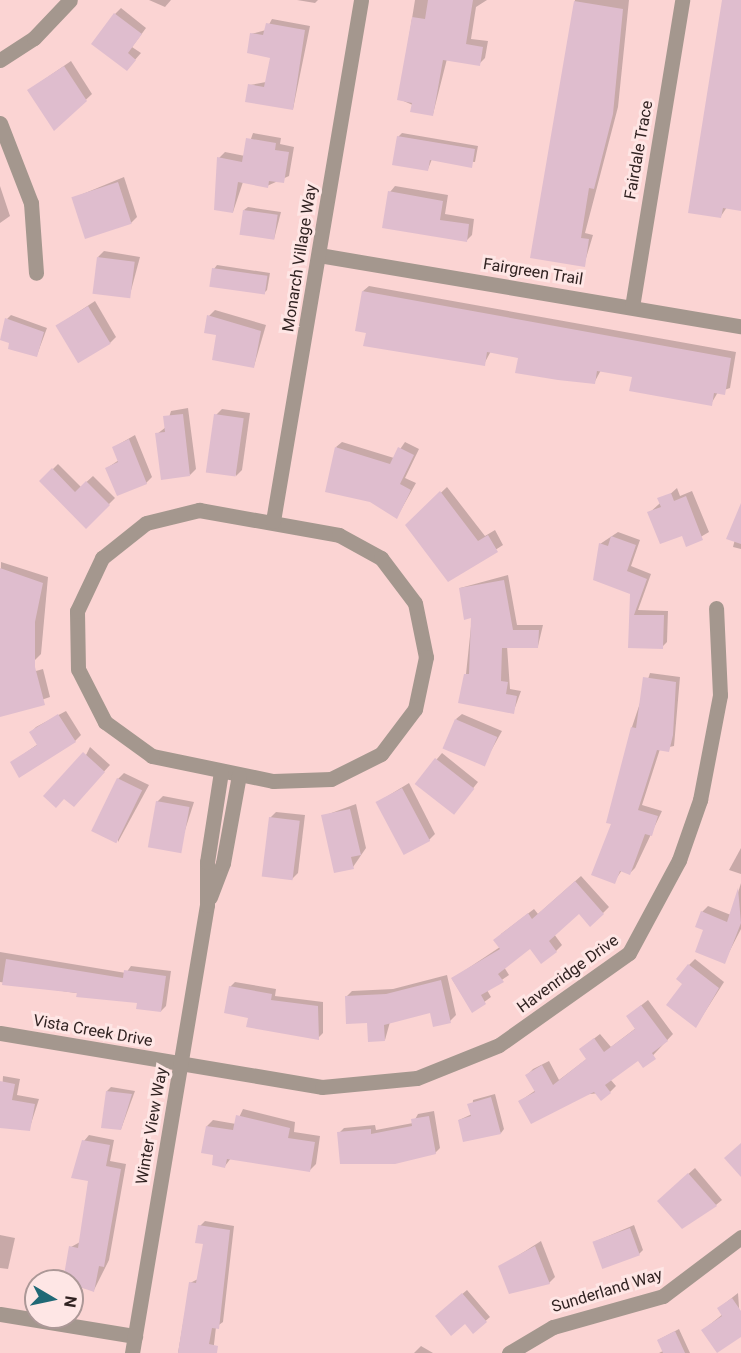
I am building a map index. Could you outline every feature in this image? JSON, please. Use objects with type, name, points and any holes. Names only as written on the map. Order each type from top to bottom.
[{"type":"street","points":[[0,60],[34,38],[70,0]]},
{"type":"street","name":"Monarch Village Way","points":[[273,521],[361,0]]},
{"type":"street","name":"Fairdale Trace","points":[[632,307],[682,0]]},
{"type":"street","points":[[0,123],[31,203],[36,273]]},
{"type":"street","name":"Fairgreen Trail","points":[[319,255],[741,326]]},
{"type":"street","points":[[199,510],[273,521],[339,535],[381,558],[415,603],[426,657],[415,709],[381,753],[331,779],[273,781],[220,772],[152,756],[105,722],[78,669],[77,611],[102,558],[146,523],[199,510]]},
{"type":"street","name":"Havenridge Drive","points":[[181,1064],[322,1087],[417,1078],[494,1048],[622,959],[639,940],[680,860],[700,800],[722,686],[717,608]]},
{"type":"street","name":"Winter View Way","points":[[132,1353],[207,905],[207,862],[220,772]]},
{"type":"street","name":"Winter View Way","points":[[207,905],[224,863],[239,775]]},
{"type":"street","name":"Vista Creek Drive","points":[[0,1033],[181,1064]]},
{"type":"street","name":"Sunderland Way","points":[[509,1353],[553,1327],[663,1296],[741,1237]]},
{"type":"street","points":[[0,1314],[135,1336]]},
{"type":"building","points":[[428,0],[473,0],[466,44],[483,47],[480,66],[443,60],[433,116],[410,112],[412,103],[397,100],[412,17],[425,19]]},
{"type":"building","points":[[722,0],[741,0],[741,211],[723,208],[721,218],[688,213]]},
{"type":"building","points":[[574,1],[623,9],[613,114],[594,189],[589,188],[581,238],[589,239],[585,267],[530,258]]},
{"type":"building","points":[[114,13],[142,34],[128,53],[136,60],[127,71],[91,44]]},
{"type":"building","points":[[266,23],[305,30],[293,110],[245,102],[248,84],[264,87],[270,58],[247,53],[250,33],[263,35]]},
{"type":"building","points":[[64,66],[87,101],[54,131],[27,90]]},
{"type":"building","points":[[397,136],[475,149],[472,168],[430,160],[428,171],[392,165]]},
{"type":"building","points":[[246,138],[276,143],[275,150],[289,152],[284,183],[269,181],[268,188],[238,182],[233,213],[214,210],[217,157],[242,162]]},
{"type":"building","points":[[118,182],[132,224],[85,239],[71,197]]},
{"type":"building","points":[[388,191],[443,201],[440,220],[469,224],[467,242],[382,228]]},
{"type":"building","points":[[243,210],[278,215],[274,240],[240,235]]},
{"type":"building","points":[[97,257],[135,262],[130,298],[92,294]]},
{"type":"building","points":[[212,268],[267,276],[265,295],[209,287]]},
{"type":"building","points":[[362,291],[731,358],[725,395],[714,393],[712,406],[629,391],[632,377],[597,371],[595,384],[515,373],[518,358],[487,352],[485,366],[363,346],[366,333],[355,331]]},
{"type":"building","points":[[88,306],[111,344],[78,363],[55,326]]},
{"type":"building","points":[[207,315],[261,331],[254,368],[212,360],[216,335],[204,333]]},
{"type":"building","points":[[5,318],[44,332],[37,357],[8,349],[9,343],[0,340]]},
{"type":"building","points":[[183,414],[190,476],[161,480],[155,433],[165,432],[163,416]]},
{"type":"building","points":[[214,414],[244,418],[235,477],[206,472]]},
{"type":"building","points":[[129,439],[147,484],[117,496],[105,468],[118,462],[112,447]]},
{"type":"building","points":[[335,447],[390,464],[398,447],[414,455],[400,484],[411,490],[397,519],[370,502],[325,492]]},
{"type":"building","points":[[52,468],[75,492],[86,481],[110,505],[86,529],[39,481]]},
{"type":"building","points":[[440,491],[478,541],[488,535],[498,552],[448,582],[405,525]]},
{"type":"building","points":[[671,493],[674,501],[686,496],[703,540],[686,547],[682,536],[660,544],[647,512],[661,507],[657,498]]},
{"type":"building","points":[[741,503],[741,544],[726,539]]},
{"type":"building","points":[[611,536],[636,545],[627,571],[647,579],[634,615],[664,615],[663,649],[628,648],[630,594],[593,580],[599,543],[608,546]]},
{"type":"building","points":[[0,568],[43,583],[35,622],[35,667],[45,705],[0,717]]},
{"type":"building","points":[[504,580],[513,630],[539,630],[538,648],[502,648],[501,681],[508,682],[506,694],[517,696],[514,714],[458,703],[464,674],[469,674],[471,618],[464,620],[459,588]]},
{"type":"building","points":[[643,677],[676,682],[673,735],[669,752],[657,750],[638,810],[658,816],[652,836],[645,834],[630,875],[620,871],[615,884],[591,875],[611,824],[606,823],[631,727],[636,728]]},
{"type":"building","points":[[58,714],[76,742],[19,778],[10,762],[37,745],[29,732]]},
{"type":"building","points":[[455,719],[497,737],[485,766],[442,748]]},
{"type":"building","points":[[83,752],[105,772],[74,807],[64,799],[56,808],[43,796]]},
{"type":"building","points":[[435,758],[474,789],[454,815],[415,784]]},
{"type":"building","points":[[117,778],[142,790],[116,843],[91,831]]},
{"type":"building","points":[[402,788],[430,841],[404,855],[376,802]]},
{"type":"building","points":[[156,801],[189,807],[181,853],[148,847]]},
{"type":"building","points":[[350,809],[361,855],[351,857],[354,869],[334,873],[321,815]]},
{"type":"building","points":[[269,817],[300,821],[292,880],[262,877]]},
{"type":"building","points":[[575,881],[604,914],[590,927],[579,914],[549,941],[557,952],[541,964],[530,949],[498,974],[504,982],[481,995],[486,1004],[472,1013],[451,978],[500,949],[493,940],[528,913],[532,919]]},
{"type":"building","points":[[738,888],[741,923],[725,964],[695,952],[703,930],[695,927],[701,911],[727,922]]},
{"type":"building","points":[[6,959],[123,978],[124,970],[166,976],[161,1012],[136,1009],[137,1003],[76,997],[77,993],[2,985]]},
{"type":"building","points":[[688,964],[719,988],[696,1028],[666,1005],[682,984],[676,979]]},
{"type":"building","points":[[441,980],[451,1023],[433,1027],[430,1013],[384,1025],[385,1041],[368,1042],[367,1023],[346,1024],[345,996],[386,994]]},
{"type":"building","points":[[229,986],[272,994],[271,1000],[318,1006],[319,1040],[246,1027],[248,1018],[224,1013]]},
{"type":"building","points":[[641,1005],[668,1041],[652,1053],[656,1059],[643,1068],[638,1061],[605,1085],[611,1093],[601,1101],[594,1092],[531,1124],[518,1101],[535,1092],[525,1075],[542,1065],[553,1085],[586,1059],[579,1049],[594,1038],[604,1052],[635,1029],[626,1016]]},
{"type":"building","points":[[0,1081],[15,1084],[12,1100],[35,1104],[30,1131],[0,1128]]},
{"type":"building","points":[[106,1091],[132,1094],[121,1130],[101,1128]]},
{"type":"building","points":[[491,1097],[501,1134],[463,1142],[458,1120],[471,1116],[467,1104]]},
{"type":"building","points":[[236,1115],[290,1128],[288,1138],[315,1142],[310,1172],[227,1159],[225,1168],[212,1165],[213,1155],[201,1153],[206,1126],[233,1130]]},
{"type":"building","points":[[429,1116],[436,1154],[395,1164],[340,1164],[337,1132],[371,1129],[371,1134],[412,1126],[411,1119]]},
{"type":"building","points":[[82,1140],[110,1145],[106,1166],[121,1169],[104,1267],[99,1266],[94,1292],[84,1288],[84,1269],[65,1269],[69,1246],[78,1248],[88,1181],[71,1178]]},
{"type":"building","points":[[741,1143],[741,1177],[724,1158]]},
{"type":"building","points":[[688,1173],[717,1206],[682,1229],[657,1201]]},
{"type":"building","points":[[198,1225],[230,1230],[219,1329],[212,1328],[209,1344],[218,1346],[217,1353],[178,1353],[189,1282],[196,1283],[203,1244],[195,1243]]},
{"type":"building","points":[[630,1228],[640,1255],[602,1269],[592,1242]]},
{"type":"building","points":[[535,1246],[550,1284],[509,1294],[498,1266]]},
{"type":"building","points":[[462,1293],[487,1322],[473,1334],[465,1324],[451,1336],[435,1316]]},
{"type":"building","points":[[732,1298],[741,1311],[741,1337],[717,1353],[701,1330],[722,1316],[717,1308]]},
{"type":"building","points":[[675,1331],[685,1353],[663,1353],[657,1340]]}]
